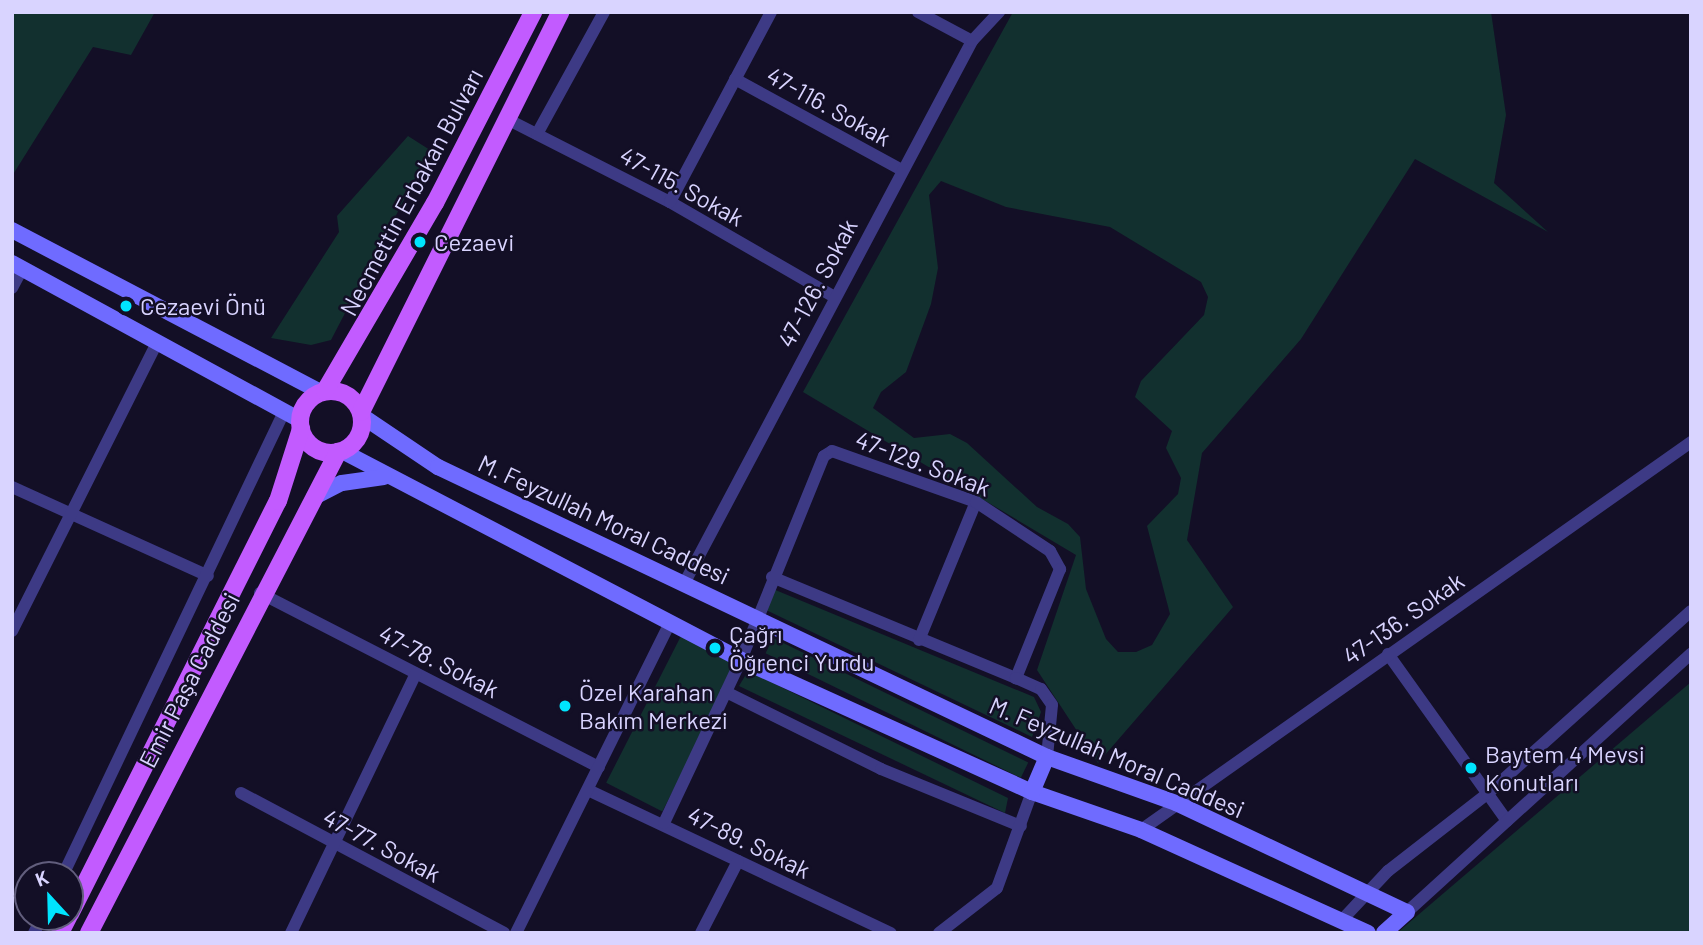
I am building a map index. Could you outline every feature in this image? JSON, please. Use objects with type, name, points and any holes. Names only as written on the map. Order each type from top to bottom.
[{"type":"main road","name":"Necmettin Erbakan Bulvarı","points":[[300,425],[304,404],[323,391],[435,203],[533,12]]},
{"type":"main road","name":"Necmettin Erbakan Bulvarı","points":[[340,452],[359,436],[362,414],[560,12]]},
{"type":"main road","points":[[12,230],[323,391],[342,392],[362,414]]},
{"type":"main road","points":[[17,266],[155,347],[300,425],[315,449],[340,452],[669,625],[1032,792],[1141,830],[1368,933]]},
{"type":"main road","name":"M. Feyzullah Moral Caddesi","points":[[362,414],[438,467],[685,582],[1046,757],[1176,803],[1407,912]]},
{"type":"main road","name":"Emir Paşa Caddesi","points":[[84,885],[278,501],[300,425]]},
{"type":"main road","name":"Emir Paşa Caddesi","points":[[89,933],[260,593],[340,452]]},
{"type":"main road","points":[[314,497],[342,483],[384,477]]},
{"type":"main road","points":[[1032,792],[1046,757]]},
{"type":"main road","points":[[1384,933],[1407,912]]},
{"type":"street","points":[[537,134],[604,12]]},
{"type":"street","points":[[670,202],[771,12]]},
{"type":"street","points":[[918,12],[972,41]]},
{"type":"street","name":"47-126. Sokak","points":[[685,582],[833,296],[972,41],[999,12]]},
{"type":"street","name":"47-116. Sokak","points":[[735,79],[902,170]]},
{"type":"street","name":"47-115. Sokak","points":[[508,119],[670,202],[833,296]]},
{"type":"street","points":[[12,288],[17,266]]},
{"type":"street","points":[[12,631],[155,347]]},
{"type":"street","points":[[70,861],[282,416]]},
{"type":"street","name":"47-136. Sokak","points":[[1141,830],[1691,442]]},
{"type":"street","name":"47-129. Sokak","points":[[772,576],[824,456],[832,451],[976,502],[1050,551],[1060,569],[1016,678]]},
{"type":"street","points":[[12,486],[208,576]]},
{"type":"street","points":[[919,640],[976,502]]},
{"type":"street","points":[[664,823],[741,660],[772,576],[1041,689],[1052,705],[1046,757]]},
{"type":"street","name":"47-78. Sokak","points":[[260,593],[599,767]]},
{"type":"street","points":[[1341,921],[1367,893],[1487,794],[1691,611]]},
{"type":"street","points":[[516,933],[669,625]]},
{"type":"street","points":[[1388,654],[1507,821]]},
{"type":"street","points":[[1407,912],[1691,654]]},
{"type":"street","points":[[291,933],[416,673]]},
{"type":"street","points":[[726,692],[881,769],[1021,826]]},
{"type":"street","name":"47-89. Sokak","points":[[588,790],[664,823],[891,933]]},
{"type":"street","points":[[939,933],[997,888],[1032,792]]},
{"type":"street","name":"47-77. Sokak","points":[[241,793],[504,933]]},
{"type":"street","points":[[701,933],[738,861]]},
{"type":"green space","points":[[12,12],[155,12],[131,55],[93,47],[12,176]]},
{"type":"green space","points":[[1013,12],[1491,12],[1506,115],[1494,183],[1548,232],[1415,159],[1301,339],[1202,453],[1187,540],[1233,607],[1098,763],[1037,670],[1076,555],[803,392]],"holes":[[[941,181],[1006,207],[1110,227],[1201,282],[1208,297],[1204,315],[1141,381],[1135,397],[1172,431],[1166,448],[1181,478],[1178,494],[1147,526],[1170,614],[1152,645],[1136,652],[1118,652],[1106,639],[1086,589],[1080,537],[1068,524],[1037,507],[967,443],[950,434],[914,438],[873,408],[881,392],[906,372],[931,304],[938,268],[929,195]]]},
{"type":"green space","points":[[408,136],[430,150],[331,340],[311,345],[271,338],[339,232],[337,216]]},
{"type":"green space","points":[[773,589],[1034,697],[1041,712],[1032,737],[766,610]]},
{"type":"green space","points":[[682,634],[738,663],[662,811],[606,783]]},
{"type":"green space","points":[[773,638],[1028,762],[1021,778],[766,653]]},
{"type":"green space","points":[[748,671],[1008,798],[1005,813],[739,686]]},
{"type":"green space","points":[[1691,682],[1691,933],[1397,933]]},
{"type":"place","name":"Cezaevi","points":[[420,242]]},
{"type":"place","name":"Cezaevi Önü","points":[[126,306]]},
{"type":"place","name":"Çağrı Öğrenci Yurdu","points":[[715,648]]},
{"type":"place","name":"Özel Karahan Bakım Merkezi","points":[[565,706]]},
{"type":"place","name":"Baytem 4 Mevsi Konutları","points":[[1471,768]]}]
